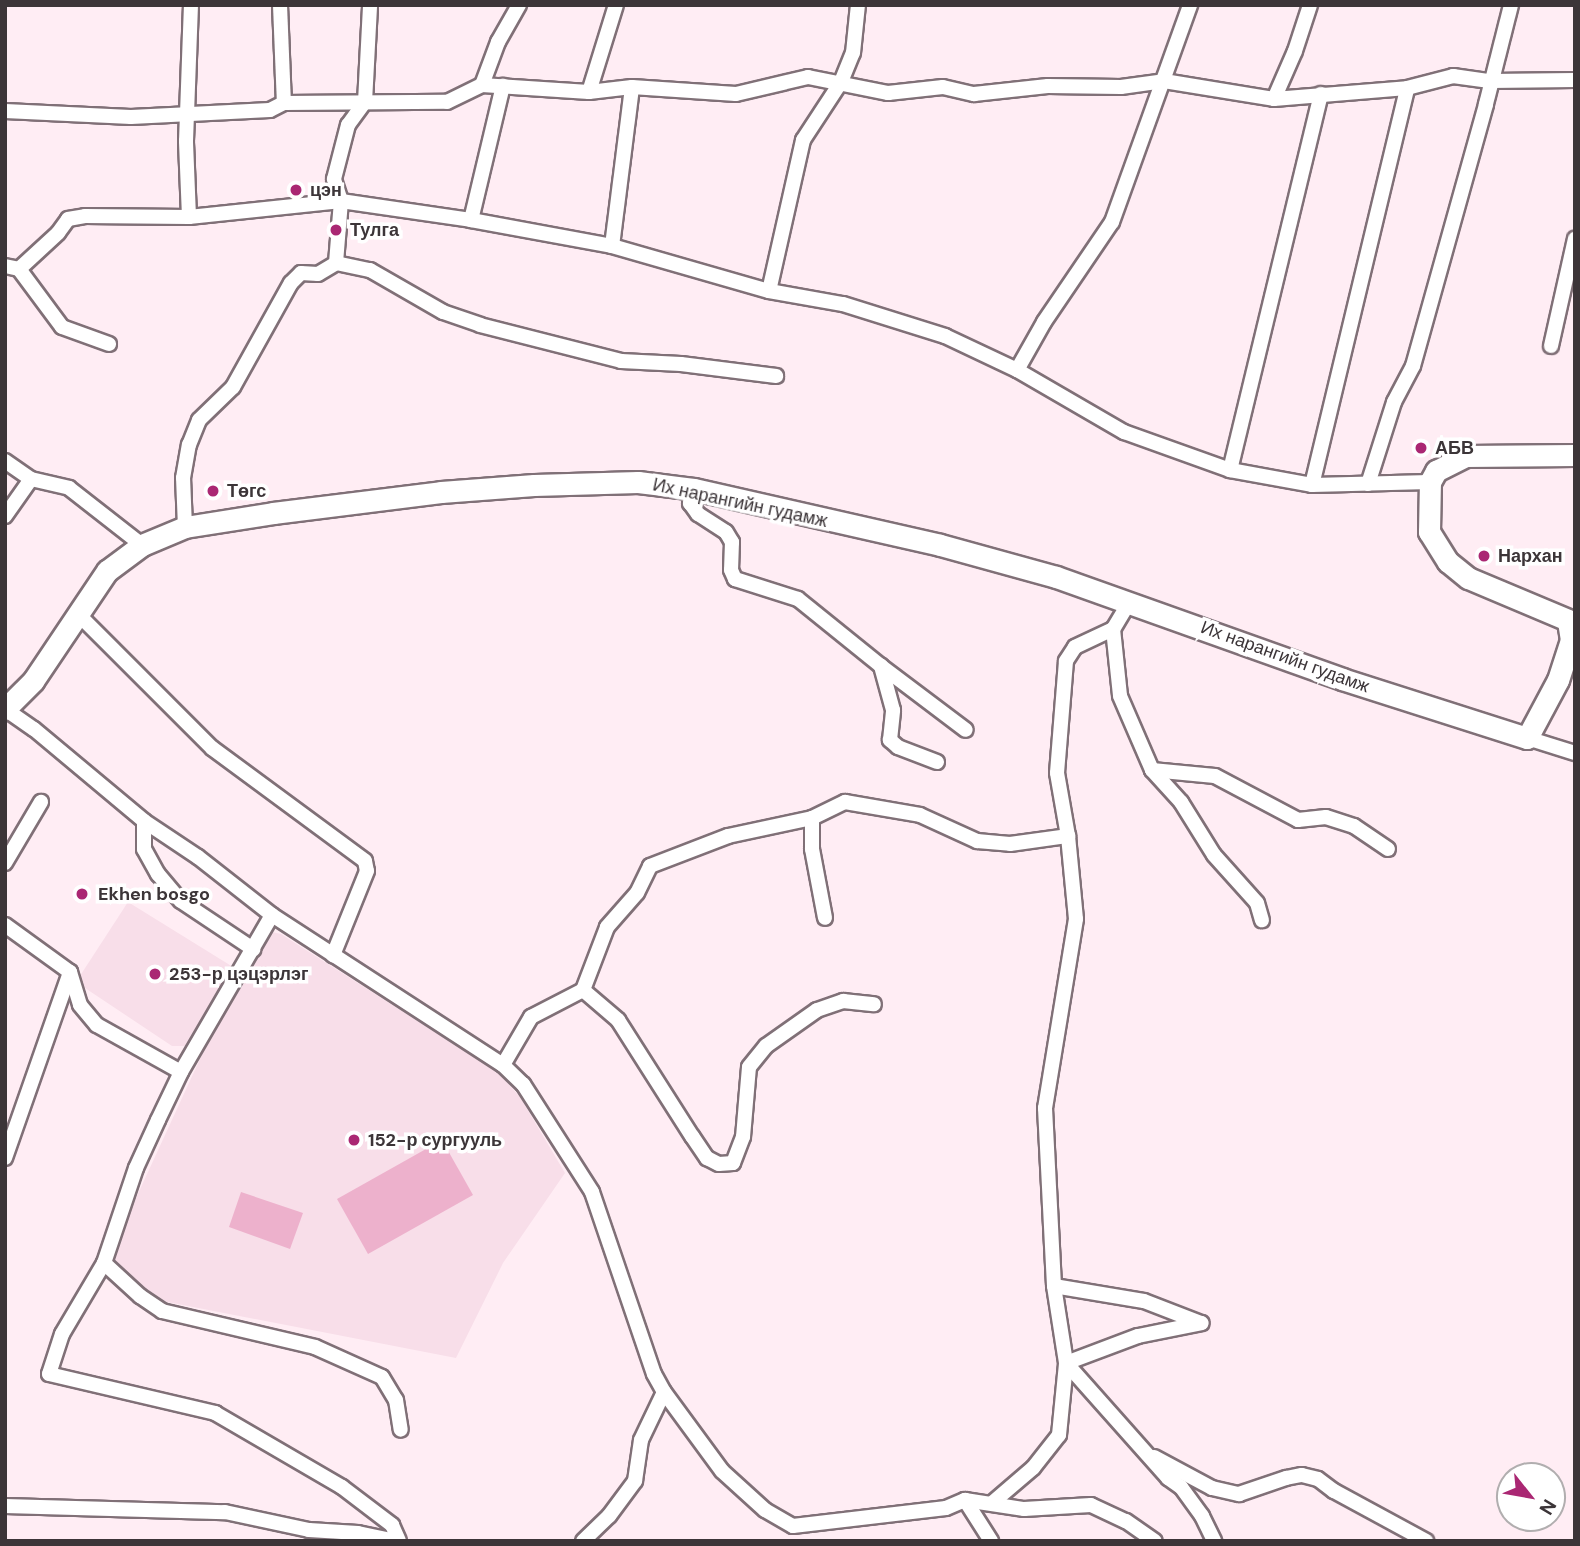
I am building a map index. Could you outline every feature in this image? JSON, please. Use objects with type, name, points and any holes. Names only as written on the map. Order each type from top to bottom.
[{"type":"main road","points":[[1527,738],[1558,680],[1571,640],[1572,623],[1468,578],[1448,562],[1429,532],[1430,482],[1436,471],[1466,456],[1575,455]]},
{"type":"main road","name":"Их нарангийн гудамж","points":[[5,709],[33,681],[107,571],[142,545],[186,527],[441,492],[534,485],[638,482],[694,489],[940,545],[1130,601],[1342,679],[1527,738]]},
{"type":"street","points":[[189,217],[191,5]]},
{"type":"street","points":[[280,5],[284,103]]},
{"type":"street","points":[[336,263],[341,201],[334,178],[348,125],[365,102],[370,5]]},
{"type":"street","points":[[482,85],[498,42],[519,5]]},
{"type":"street","points":[[589,92],[617,5]]},
{"type":"street","points":[[769,291],[803,139],[841,82],[853,53],[858,5]]},
{"type":"street","points":[[1017,370],[1044,322],[1112,222],[1190,5]]},
{"type":"street","points":[[1274,99],[1295,51],[1310,5]]},
{"type":"street","points":[[1368,484],[1394,402],[1413,366],[1511,5]]},
{"type":"street","points":[[5,111],[100,117],[270,110],[284,103],[447,102],[482,85],[589,92],[632,87],[736,94],[808,78],[841,82],[888,93],[943,87],[974,94],[1048,86],[1121,87],[1164,81],[1274,99],[1407,88],[1453,76],[1490,82],[1575,79]]},
{"type":"street","points":[[471,220],[503,86]]},
{"type":"street","points":[[612,246],[632,87]]},
{"type":"street","points":[[1312,485],[1407,88]]},
{"type":"street","points":[[1230,470],[1321,94]]},
{"type":"street","points":[[109,344],[62,327],[12,267],[44,248],[68,219],[85,216],[189,217],[341,201],[471,220],[612,246],[769,291],[843,304],[945,336],[1017,370],[1124,432],[1230,470],[1312,485],[1430,482]]},
{"type":"street","points":[[1550,346],[1575,239]]},
{"type":"street","points":[[186,527],[183,478],[189,445],[200,420],[233,387],[291,283],[301,273],[318,274],[336,263],[370,270],[443,312],[480,325],[621,361],[693,365],[776,376]]},
{"type":"street","points":[[5,461],[30,479],[69,488],[142,545]]},
{"type":"street","points":[[5,516],[30,479]]},
{"type":"street","points":[[694,489],[690,503],[698,514],[726,532],[732,542],[731,570],[735,579],[799,599],[881,666],[966,730]]},
{"type":"street","points":[[992,1503],[1033,1468],[1059,1436],[1066,1363],[1054,1286],[1045,1108],[1076,919],[1068,836],[1057,773],[1066,661],[1075,647],[1113,629],[1130,601]]},
{"type":"street","points":[[78,614],[212,748],[365,861],[367,871],[334,955]]},
{"type":"street","points":[[1113,629],[1120,696],[1152,770],[1181,802],[1214,855],[1256,903],[1262,920]]},
{"type":"street","points":[[881,666],[892,710],[890,740],[898,747],[937,762]]},
{"type":"street","points":[[5,709],[34,729],[144,821],[198,857],[272,915],[503,1065],[523,1084],[592,1192],[654,1374],[664,1392],[722,1471],[765,1510],[793,1525],[946,1507],[965,1500],[1024,1508],[1091,1505],[1126,1521],[1155,1541]]},
{"type":"street","points":[[1527,738],[1575,753]]},
{"type":"street","points":[[1152,770],[1215,776],[1298,820],[1326,817],[1354,826],[1388,849]]},
{"type":"street","points":[[5,863],[41,802]]},
{"type":"street","points":[[503,1065],[531,1017],[583,990],[607,926],[637,893],[650,866],[728,836],[812,818],[845,802],[920,815],[977,841],[1010,844],[1068,836]]},
{"type":"street","points":[[812,818],[812,849],[825,918]]},
{"type":"street","points":[[144,821],[144,849],[158,874],[181,901],[253,948]]},
{"type":"street","points":[[5,1506],[225,1513],[309,1530],[358,1533],[397,1541],[392,1525],[342,1487],[215,1413],[49,1374],[62,1334],[104,1263],[136,1168],[181,1072],[272,915]]},
{"type":"street","points":[[5,925],[70,972],[80,1004],[97,1025],[181,1072]]},
{"type":"street","points":[[5,1158],[70,972]]},
{"type":"street","points":[[583,990],[618,1020],[707,1158],[719,1164],[733,1163],[743,1137],[750,1067],[766,1046],[817,1010],[843,1001],[874,1004]]},
{"type":"street","points":[[104,1263],[140,1297],[162,1311],[315,1347],[382,1377],[396,1400],[401,1430]]},
{"type":"street","points":[[1054,1286],[1144,1301],[1202,1323],[1138,1336],[1066,1363]]},
{"type":"street","points":[[1066,1363],[1153,1457],[1168,1478],[1181,1487],[1202,1516],[1214,1541]]},
{"type":"street","points":[[583,1541],[609,1516],[635,1480],[641,1440],[664,1392]]},
{"type":"street","points":[[1153,1457],[1212,1488],[1239,1494],[1286,1478],[1302,1475],[1318,1479],[1426,1541]]},
{"type":"street","points":[[965,1500],[991,1541]]},
{"type":"shaded area","name":"253-р цэцэрлэг","points":[[128,902],[233,967],[187,1046],[172,1046],[76,982]]},
{"type":"shaded area","name":"152-р сургууль","points":[[272,932],[281,934],[499,1073],[520,1097],[565,1173],[503,1263],[456,1358],[157,1300],[113,1258],[119,1235],[217,1022]]},
{"type":"shaded area","points":[[442,1140],[473,1195],[368,1254],[337,1199]]},
{"type":"shaded area","points":[[241,1192],[303,1213],[290,1249],[229,1227]]},
{"type":"place","name":"цэн","points":[[296,190]]},
{"type":"place","name":"Тулга","points":[[336,230]]},
{"type":"place","name":"АБВ","points":[[1421,448]]},
{"type":"place","name":"Төгс","points":[[213,491]]},
{"type":"place","name":"Нархан","points":[[1484,556]]},
{"type":"place","name":"Ekhen bosgo","points":[[82,894]]},
{"type":"place","name":"253-р цэцэрлэг","points":[[155,974]]},
{"type":"place","name":"152-р сургууль","points":[[354,1140]]}]
